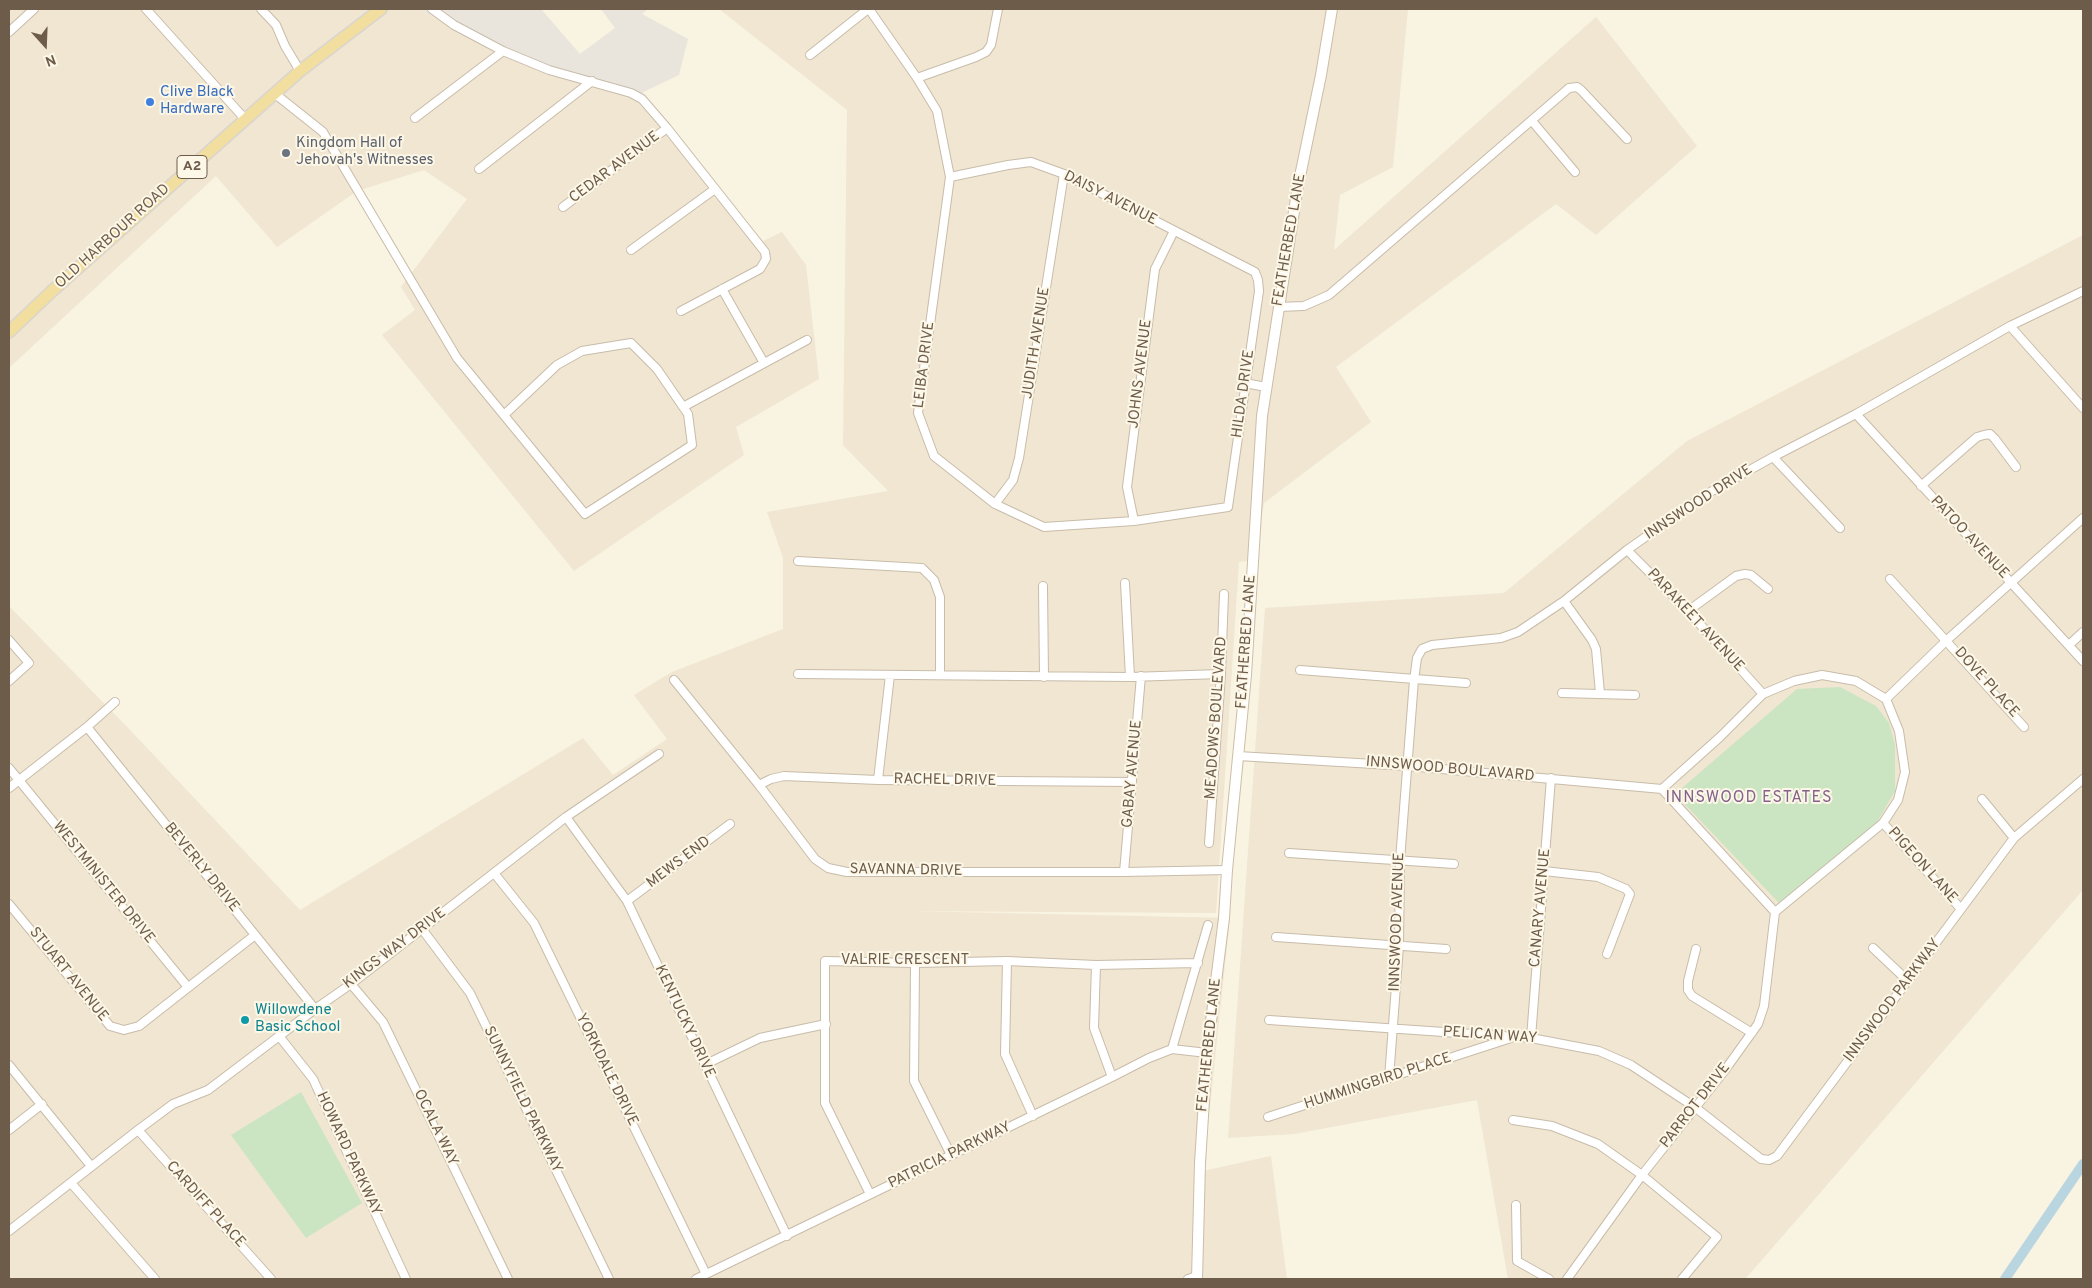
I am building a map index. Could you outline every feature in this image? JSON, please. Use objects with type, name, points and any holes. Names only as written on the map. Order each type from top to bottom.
[{"type":"main road","name":"OLD HARBOUR ROAD","points":[[9,332],[274,93],[380,9]]},
{"type":"main road","name":"FEATHERBED LANE","points":[[1194,1278],[1208,1053],[1224,918],[1246,675],[1262,416],[1278,308],[1332,9]]},
{"type":"street","points":[[9,32],[34,9]]},
{"type":"street","points":[[146,9],[245,119]]},
{"type":"street","points":[[261,9],[276,25],[285,46],[300,71]]},
{"type":"street","points":[[432,9],[454,25],[503,51],[549,70],[631,92],[642,99],[667,128],[765,252],[766,259],[760,269],[681,311]]},
{"type":"street","points":[[810,55],[869,9]]},
{"type":"street","name":"LEIBA DRIVE","points":[[869,9],[938,111],[950,177],[918,412],[934,456],[995,504],[1044,526],[1134,521],[1228,507]]},
{"type":"street","points":[[917,78],[986,52],[991,45],[998,9]]},
{"type":"street","points":[[415,118],[503,51]]},
{"type":"street","points":[[479,169],[592,82]]},
{"type":"street","points":[[1278,308],[1304,306],[1329,295],[1570,88],[1577,87],[1627,139]]},
{"type":"street","points":[[274,93],[323,132],[457,358],[585,514],[692,444],[688,414],[657,369],[631,343],[582,351],[557,365],[504,415]]},
{"type":"street","points":[[1532,121],[1575,172]]},
{"type":"street","name":"CEDAR AVENUE","points":[[563,207],[667,128]]},
{"type":"street","name":"DAISY AVENUE","points":[[950,177],[1008,164],[1031,162],[1064,174],[1255,272],[1258,280]]},
{"type":"street","name":"JUDITH AVENUE","points":[[995,504],[1013,480],[1019,458],[1064,174]]},
{"type":"street","points":[[631,250],[715,189]]},
{"type":"street","name":"JOHNS AVENUE","points":[[1134,521],[1127,487],[1155,269],[1174,231]]},
{"type":"street","name":"HILDA DRIVE","points":[[1228,507],[1259,291],[1258,280]]},
{"type":"street","points":[[722,289],[764,363]]},
{"type":"street","name":"INNSWOOD DRIVE","points":[[1408,766],[1414,680],[1417,658],[1422,649],[1432,645],[1501,638],[1518,632],[1564,601],[1627,550],[1705,495],[1856,414],[2010,326],[2083,291]]},
{"type":"street","points":[[2010,326],[2083,408]]},
{"type":"street","points":[[683,407],[808,340]]},
{"type":"street","points":[[1245,383],[1266,387]]},
{"type":"street","name":"PATOO AVENUE","points":[[1856,414],[2083,661]]},
{"type":"street","points":[[1921,486],[1977,437],[1984,434],[1990,434],[1995,439],[2016,467]]},
{"type":"street","points":[[1773,457],[1840,528]]},
{"type":"street","points":[[1886,699],[2010,582],[2083,518]]},
{"type":"street","name":"PARAKEET AVENUE","points":[[1627,550],[1688,611],[1762,694]]},
{"type":"street","points":[[798,561],[922,568],[934,580],[940,597],[940,674]]},
{"type":"street","points":[[1688,611],[1736,576],[1751,575],[1768,589]]},
{"type":"street","name":"DOVE PLACE","points":[[1890,579],[2024,727]]},
{"type":"street","points":[[1126,584],[1130,677]]},
{"type":"street","points":[[1044,586],[1044,677]]},
{"type":"street","name":"MEADOWS BOULEVARD","points":[[1209,843],[1221,674],[1224,594]]},
{"type":"street","points":[[1564,601],[1592,640],[1596,649],[1600,693]]},
{"type":"street","points":[[2069,645],[2083,632]]},
{"type":"street","points":[[9,640],[29,663],[9,682]]},
{"type":"street","points":[[1300,670],[1466,683]]},
{"type":"street","points":[[798,674],[1130,677],[1221,674]]},
{"type":"street","points":[[878,780],[890,675]]},
{"type":"street","name":"GABAY AVENUE","points":[[1124,872],[1141,676]]},
{"type":"street","points":[[1822,676],[1856,681],[1886,699],[1899,730],[1905,772],[1898,800],[1883,823],[1775,912],[1662,789],[1720,737],[1762,694],[1794,681],[1822,676]]},
{"type":"street","name":"SAVANNA DRIVE","points":[[674,680],[759,784],[815,859],[828,868],[846,872],[1227,870]]},
{"type":"street","points":[[1562,694],[1600,693],[1635,695]]},
{"type":"street","points":[[9,788],[87,727],[115,702]]},
{"type":"street","name":"BEVERLY DRIVE","points":[[87,727],[315,1008]]},
{"type":"street","name":"KINGS WAY DRIVE","points":[[9,1231],[173,1104],[208,1090],[315,1008],[351,984],[566,818],[659,754]]},
{"type":"street","name":"INNSWOOD BOULAVARD","points":[[1238,756],[1408,766],[1662,789]]},
{"type":"street","name":"INNSWOOD AVENUE","points":[[1389,1078],[1399,946],[1400,860],[1408,766]]},
{"type":"street","name":"WESTMINISTER DRIVE","points":[[9,768],[187,986]]},
{"type":"street","name":"RACHEL DRIVE","points":[[759,784],[771,778],[784,776],[878,780],[1132,782]]},
{"type":"street","name":"CANARY AVENUE","points":[[1531,1038],[1551,778]]},
{"type":"street","name":"INNSWOOD PARKWAY","points":[[1696,1108],[1761,1159],[1770,1160],[1777,1156],[2014,838],[2083,779]]},
{"type":"street","points":[[1982,799],[2014,838]]},
{"type":"street","name":"KENTUCKY DRIVE","points":[[566,818],[627,901],[787,1236]]},
{"type":"street","name":"PIGEON LANE","points":[[1883,823],[1961,909]]},
{"type":"street","name":"MEWS END","points":[[627,901],[730,824]]},
{"type":"street","points":[[1289,853],[1454,864]]},
{"type":"street","points":[[1544,871],[1598,877],[1626,889],[1630,894],[1629,901],[1607,954]]},
{"type":"street","name":"YORKDALE DRIVE","points":[[494,873],[534,924],[706,1274]]},
{"type":"street","name":"STUART AVENUE","points":[[9,904],[110,1026],[124,1030],[139,1026],[187,986],[255,935]]},
{"type":"street","name":"PARROT DRIVE","points":[[1567,1279],[1642,1176],[1696,1108],[1758,1024],[1764,1006],[1775,912]]},
{"type":"street","points":[[1172,1049],[1208,925]]},
{"type":"street","name":"SUNNYFIELD PARKWAY","points":[[422,929],[470,993],[609,1279]]},
{"type":"street","points":[[1276,937],[1446,949]]},
{"type":"street","points":[[1873,948],[1908,981]]},
{"type":"street","points":[[1696,949],[1688,981],[1688,990],[1692,996],[1752,1033]]},
{"type":"street","name":"VALRIE CRESCENT","points":[[870,1194],[826,1103],[826,961],[915,963],[1008,962],[1096,965],[1198,963]]},
{"type":"street","points":[[1008,962],[1005,1054],[1033,1116]]},
{"type":"street","points":[[915,963],[914,1081],[951,1155]]},
{"type":"street","points":[[1096,965],[1094,1028],[1112,1077]]},
{"type":"street","name":"OCALA WAY","points":[[351,984],[383,1022],[508,1279]]},
{"type":"street","name":"PELICAN WAY","points":[[1269,1020],[1531,1038],[1600,1052],[1631,1065],[1696,1108]]},
{"type":"street","points":[[704,1065],[760,1038],[826,1024]]},
{"type":"street","name":"HOWARD PARKWAY","points":[[279,1036],[313,1079],[406,1279]]},
{"type":"street","name":"HUMMINGBIRD PLACE","points":[[1268,1117],[1516,1037]]},
{"type":"street","name":"PATRICIA PARKWAY","points":[[696,1279],[1149,1058],[1172,1049],[1208,1053]]},
{"type":"street","points":[[9,1065],[91,1166]]},
{"type":"street","points":[[9,1130],[42,1104]]},
{"type":"street","points":[[1513,1120],[1552,1126],[1598,1144],[1642,1176],[1717,1237],[1682,1279]]},
{"type":"street","name":"CARDIFF PLACE","points":[[138,1130],[271,1279]]},
{"type":"street","points":[[72,1183],[156,1279]]},
{"type":"street","points":[[1516,1205],[1517,1261],[1549,1279]]},
{"type":"shaded area","points":[[9,9],[419,9],[538,71],[633,97],[763,241],[782,232],[806,265],[819,379],[736,427],[744,455],[574,571],[382,335],[415,310],[401,287],[467,199],[424,170],[357,191],[277,247],[216,176],[9,368]]},
{"type":"shaded area","points":[[419,9],[541,9],[580,54],[615,28],[601,9],[648,9],[642,14],[688,39],[679,75],[633,97],[538,71]]},
{"type":"shaded area","points":[[719,9],[1408,9],[1393,167],[1340,195],[1334,250],[1596,17],[1697,146],[1596,235],[1556,204],[1336,367],[1371,422],[1264,503],[1254,560],[1239,562],[1216,913],[907,911],[1230,918],[1203,1171],[1271,1156],[1287,1279],[9,1279],[9,606],[131,731],[300,910],[583,738],[613,775],[667,739],[634,695],[672,672],[783,629],[783,558],[767,512],[888,491],[843,445],[847,110]]},
{"type":"shaded area","name":"INNSWOOD ESTATES","points":[[2083,235],[2083,890],[1745,1279],[1508,1279],[1477,1100],[1294,1134],[1228,1138],[1265,608],[1504,593],[1687,441]]},
{"type":"green space","points":[[1840,687],[1876,706],[1889,723],[1895,745],[1895,791],[1877,822],[1781,905],[1675,794],[1797,689]]},
{"type":"green space","points":[[301,1092],[362,1203],[306,1238],[231,1135]]},
{"type":"waterway","points":[[2005,1279],[2083,1164]]},
{"type":"place","name":"Clive Black Hardware","points":[[150,102]]},
{"type":"place","name":"Kingdom Hall of Jehovah's Witnesses","points":[[286,153]]},
{"type":"place","name":"Willowdene Basic School","points":[[245,1020]]},
{"type":"district","name":"INNSWOOD ESTATES","points":[[1749,799]]}]
